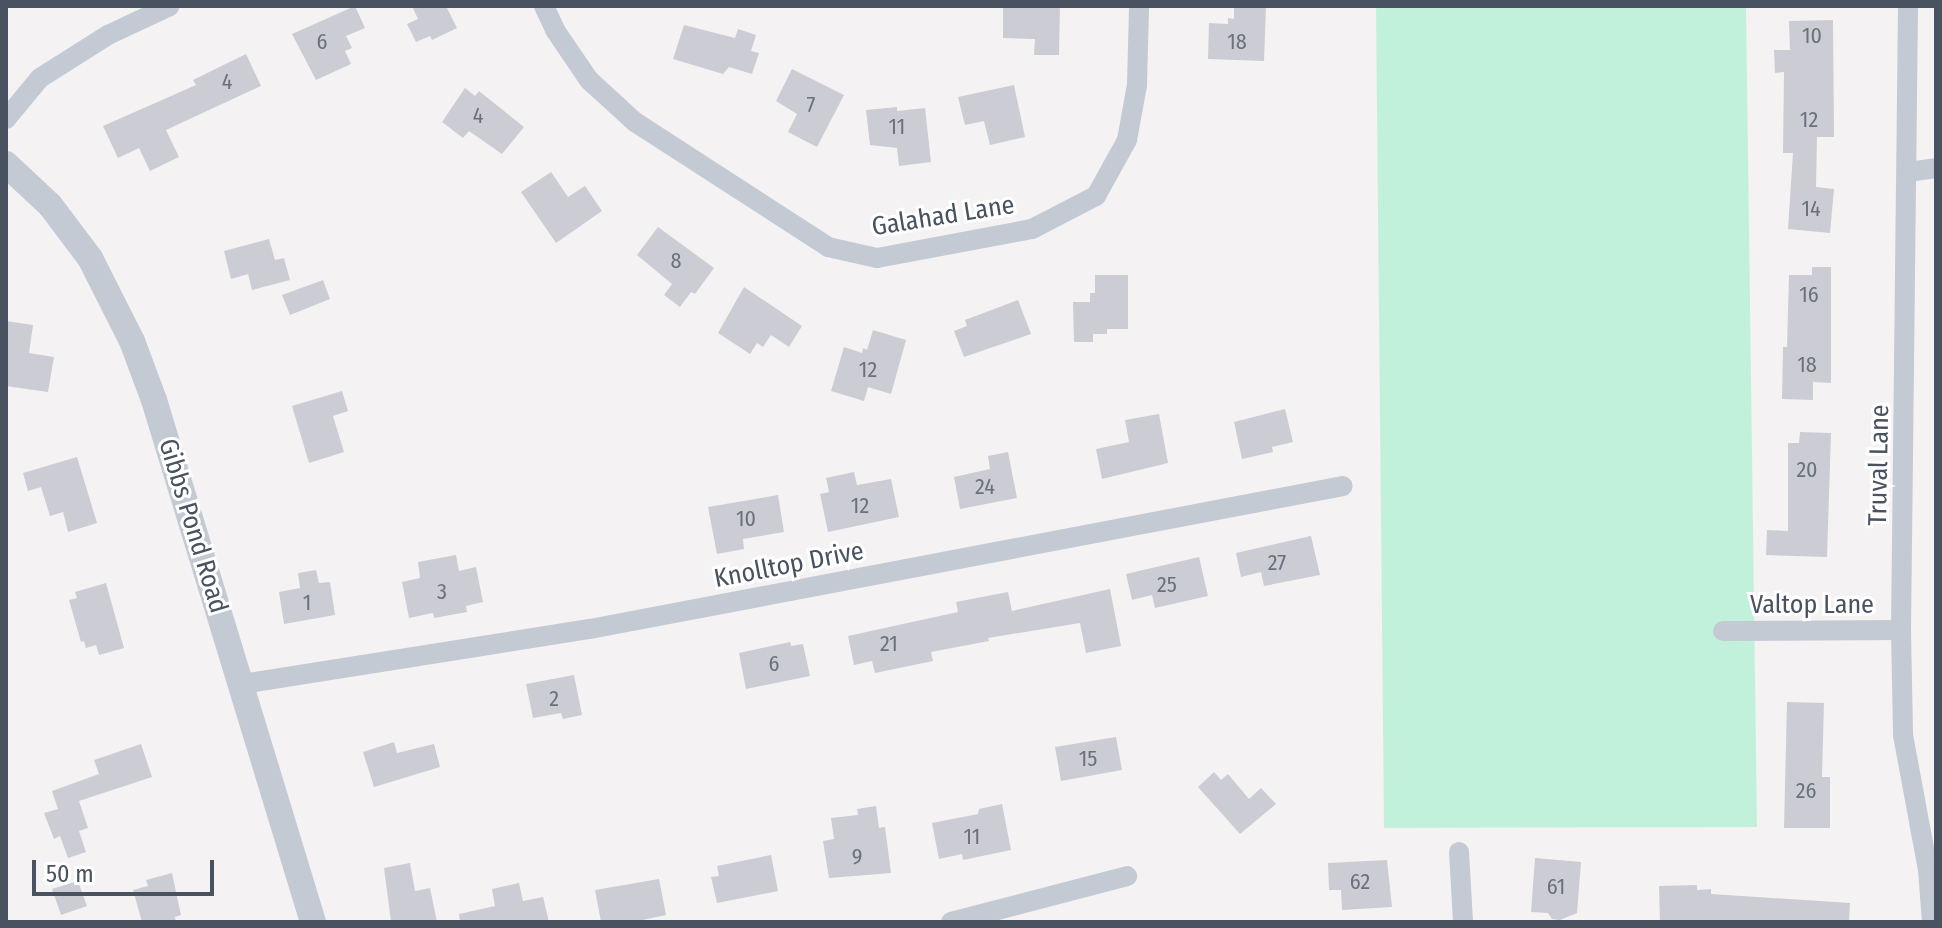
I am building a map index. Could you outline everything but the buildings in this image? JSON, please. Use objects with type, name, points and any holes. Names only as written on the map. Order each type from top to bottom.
[{"type":"street","points":[[6,119],[40,78],[108,35],[170,6]]},
{"type":"street","name":"Galahad Lane","points":[[544,6],[555,30],[589,80],[635,122],[828,247],[877,258],[1032,229],[1096,196],[1127,140],[1137,85],[1139,6]]},
{"type":"street","name":"Truval Lane","points":[[1908,6],[1901,630],[1903,735],[1928,870],[1932,922]]},
{"type":"street","name":"Gibbs Pond Road","points":[[6,164],[50,205],[90,258],[132,341],[154,400],[313,922]]},
{"type":"street","points":[[1908,172],[1936,168]]},
{"type":"street","name":"Knolltop Drive","points":[[242,684],[590,629],[1343,486]]},
{"type":"street","name":"Valtop Lane","points":[[1723,631],[1901,630]]},
{"type":"street","points":[[1459,852],[1463,922]]},
{"type":"street","points":[[951,922],[1127,876]]},
{"type":"green space","points":[[1376,6],[1746,6],[1757,827],[1384,828]]}]
